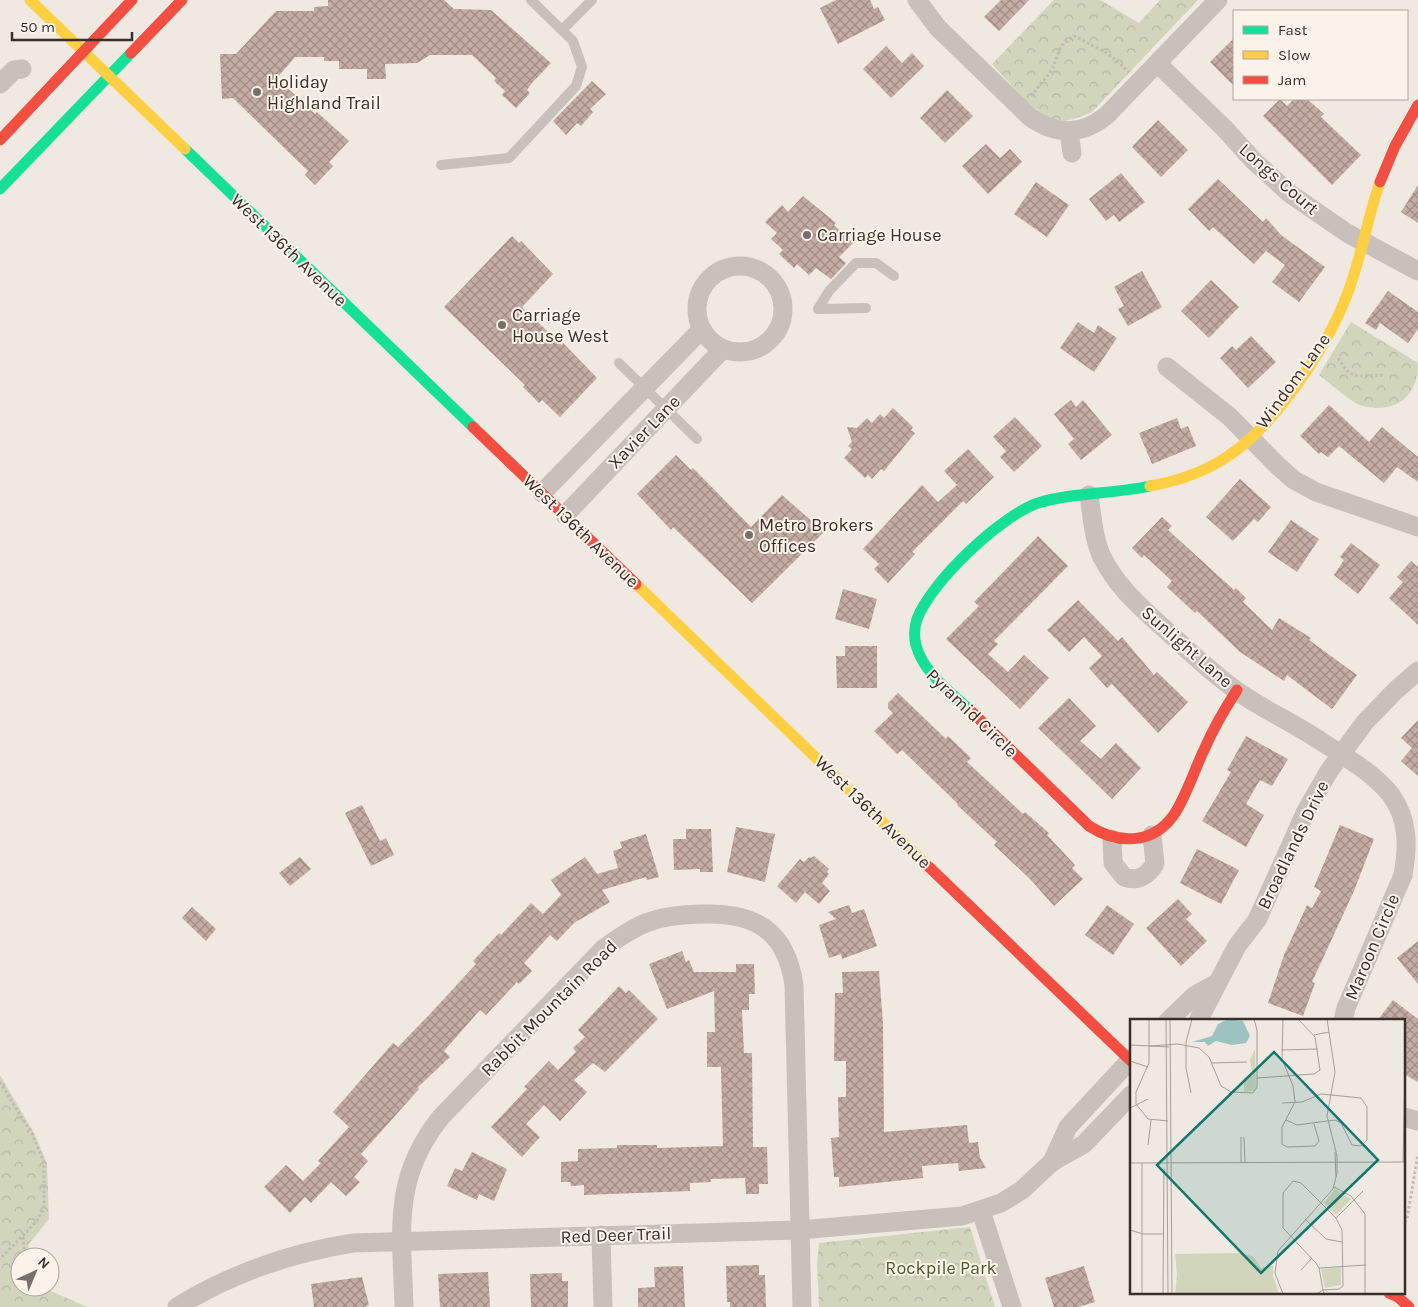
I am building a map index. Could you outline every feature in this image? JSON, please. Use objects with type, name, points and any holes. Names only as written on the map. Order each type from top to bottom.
[{"type":"main road","name":"West 136th Avenue","points":[[30,0],[1130,1059]]},
{"type":"main road","points":[[0,140],[132,0]]},
{"type":"main road","points":[[0,189],[182,0]]},
{"type":"main road","name":"Windom Lane","points":[[1089,495],[1150,488],[1178,481],[1204,470],[1229,456],[1251,438],[1271,417],[1326,339],[1347,296],[1377,190],[1391,154],[1418,105]]},
{"type":"main road","name":"Pyramid Circle","points":[[1089,495],[1036,504],[1015,514],[998,526],[925,602],[915,623],[914,639],[917,654],[926,668],[1089,826],[1112,839]]},
{"type":"main road","points":[[1112,839],[1126,841],[1152,835],[1174,815],[1217,721],[1237,690]]},
{"type":"main road","points":[[1382,1296],[1398,1297],[1409,1307]]},
{"type":"street","points":[[917,0],[938,28],[1020,108],[1042,126],[1069,132],[1084,130],[1098,122],[1218,0]]},
{"type":"street","name":"Longs Court","points":[[1157,63],[1224,128],[1254,161],[1289,193],[1327,221],[1418,271]]},
{"type":"street","points":[[0,84],[14,70],[22,69]]},
{"type":"street","points":[[1069,132],[1072,153]]},
{"type":"street","points":[[735,266],[750,267],[763,273],[774,282],[781,295],[782,321],[771,340],[760,348],[748,352],[735,353],[722,350],[710,342],[701,330],[696,316],[696,302],[701,289],[710,277],[722,269],[735,266]]},
{"type":"street","name":"Xavier Lane","points":[[542,493],[701,330]]},
{"type":"street","name":"Xavier Lane","points":[[566,515],[722,350]]},
{"type":"street","points":[[1167,367],[1230,417],[1294,480],[1316,492],[1418,527]]},
{"type":"street","name":"Sunlight Lane","points":[[1089,495],[1094,532],[1100,553],[1126,594],[1202,663],[1237,690],[1300,727],[1340,754]]},
{"type":"street","name":"Broadlands Drive","points":[[1199,1019],[1237,946],[1257,920],[1306,810],[1340,754],[1365,722],[1396,690],[1418,671]]},
{"type":"street","name":"Maroon Circle","points":[[1340,754],[1378,782],[1391,795],[1412,832],[1408,852],[1411,875],[1346,1008],[1343,1019]]},
{"type":"street","points":[[1112,839],[1113,863],[1124,877],[1136,879],[1148,874],[1155,864],[1152,835]]},
{"type":"street","name":"Rabbit Mountain Road","points":[[404,1307],[402,1204],[406,1180],[415,1156],[427,1134],[441,1117],[603,949],[642,925],[666,917],[691,914],[730,914],[747,918],[762,926],[775,937],[785,950],[792,967],[802,1307]]},
{"type":"street","points":[[1170,1019],[1195,995],[1217,983]]},
{"type":"street","name":"Red Deer Trail","points":[[1052,1162],[1068,1127],[1130,1061]]},
{"type":"street","name":"Red Deer Trail","points":[[177,1307],[243,1272],[281,1258],[353,1242],[800,1230],[962,1216],[1001,1203],[1022,1190],[1052,1162],[1084,1144],[1130,1096]]},
{"type":"street","points":[[981,1211],[1012,1307]]},
{"type":"street","points":[[601,1235],[603,1307]]},
{"type":"lane","points":[[441,165],[509,158],[576,86],[582,66],[573,41],[531,0]]},
{"type":"lane","points":[[562,30],[592,0]]},
{"type":"lane","points":[[866,308],[818,309],[829,291],[856,263],[876,263],[894,276]]},
{"type":"lane","points":[[619,362],[697,439]]},
{"type":"path","points":[[1020,108],[1052,70],[1061,46],[1074,36],[1107,53],[1139,82]]},
{"type":"path","points":[[1326,339],[1336,351],[1342,365],[1354,376],[1360,378],[1383,375]]},
{"type":"path","points":[[0,1082],[32,1134],[44,1162],[44,1208],[36,1222],[0,1259]]},
{"type":"path","points":[[1406,1220],[1418,1154]]},
{"type":"path","points":[[23,1236],[24,1247]]},
{"type":"green space","points":[[1054,0],[1100,0],[1139,23],[1160,0],[1198,0],[1092,112],[1067,121],[1058,121],[1041,113],[1032,106],[992,64]]},
{"type":"green space","points":[[1351,322],[1418,363],[1417,375],[1410,393],[1395,405],[1375,408],[1363,406],[1347,397],[1319,375]]},
{"type":"green space","points":[[0,1075],[34,1133],[47,1163],[49,1219],[28,1247],[10,1247],[10,1297],[60,1297],[60,1295],[87,1307],[0,1307]]},
{"type":"green space","name":"Rockpile Park","points":[[970,1227],[995,1307],[819,1307],[817,1264],[819,1243]]},
{"type":"building","name":"Holiday Highland Trail","points":[[328,0],[444,0],[454,9],[491,10],[551,63],[532,83],[527,90],[530,93],[516,108],[502,95],[505,91],[494,81],[496,78],[472,55],[430,55],[417,63],[385,64],[386,79],[367,79],[367,69],[339,69],[339,61],[324,61],[324,57],[295,57],[277,78],[315,114],[317,112],[349,141],[329,162],[333,166],[315,185],[305,175],[308,171],[233,98],[222,99],[220,54],[236,54],[276,11],[314,11],[314,7],[328,6]]},
{"type":"building","points":[[836,0],[870,0],[874,9],[878,7],[885,20],[838,44],[820,8]]},
{"type":"building","points":[[1001,0],[1029,0],[999,31],[984,17]]},
{"type":"building","points":[[1233,39],[1233,85],[1210,62]]},
{"type":"building","points":[[886,46],[902,63],[912,53],[924,66],[891,98],[863,69]]},
{"type":"building","points":[[592,81],[606,94],[590,109],[593,112],[581,126],[577,123],[566,135],[553,121]]},
{"type":"building","points":[[947,90],[973,116],[945,143],[920,118]]},
{"type":"building","points":[[1279,100],[1287,106],[1293,100],[1308,100],[1324,114],[1321,117],[1361,155],[1332,185],[1263,116]]},
{"type":"building","points":[[1158,120],[1188,150],[1161,177],[1132,147]]},
{"type":"building","points":[[986,144],[1000,158],[1010,149],[1022,162],[988,194],[962,166]]},
{"type":"building","points":[[1121,173],[1145,202],[1119,222],[1114,215],[1106,221],[1089,199]]},
{"type":"building","points":[[1218,179],[1263,222],[1266,218],[1281,235],[1325,267],[1299,302],[1272,282],[1285,265],[1266,251],[1254,264],[1213,227],[1209,231],[1188,209]]},
{"type":"building","points":[[1036,182],[1069,205],[1047,237],[1014,214]]},
{"type":"building","points":[[1418,185],[1418,223],[1401,212]]},
{"type":"building","name":"Carriage House","points":[[803,196],[836,223],[834,225],[853,243],[839,257],[846,263],[831,279],[816,268],[809,275],[797,264],[794,268],[779,254],[783,250],[771,239],[777,233],[765,222],[782,205],[788,212]]},
{"type":"building","name":"Carriage House West","points":[[512,236],[519,243],[521,241],[553,274],[522,307],[562,345],[563,343],[597,378],[560,417],[542,400],[539,403],[523,387],[525,385],[444,307]]},
{"type":"building","points":[[1142,271],[1162,307],[1128,326],[1118,309],[1124,306],[1114,287]]},
{"type":"building","points":[[1211,280],[1239,307],[1209,338],[1181,311]]},
{"type":"building","points":[[1388,291],[1418,312],[1418,329],[1408,343],[1380,323],[1376,330],[1365,323]]},
{"type":"building","points":[[1078,322],[1094,333],[1098,325],[1117,338],[1094,372],[1060,348]]},
{"type":"building","points":[[1251,336],[1276,362],[1248,388],[1220,358],[1232,346],[1236,350]]},
{"type":"building","points":[[1071,400],[1076,407],[1083,400],[1112,435],[1081,460],[1068,444],[1074,439],[1054,414]]},
{"type":"building","points":[[1329,405],[1369,442],[1382,427],[1418,457],[1418,482],[1397,467],[1384,483],[1339,446],[1328,457],[1321,452],[1319,454],[1300,436]]},
{"type":"building","points":[[893,408],[913,427],[911,430],[915,433],[884,471],[881,469],[872,479],[868,475],[865,478],[844,458],[852,449],[848,446],[852,442],[847,427],[857,428],[867,418],[872,423],[880,414],[884,418]]},
{"type":"building","points":[[1015,417],[1042,446],[1014,472],[1000,457],[1006,451],[993,437]]},
{"type":"building","points":[[1177,418],[1181,429],[1188,426],[1196,446],[1152,464],[1139,433]]},
{"type":"building","points":[[968,449],[994,477],[966,504],[963,501],[912,552],[915,554],[888,583],[874,569],[879,564],[863,549],[922,485],[938,502],[957,485],[944,471]]},
{"type":"building","points":[[676,455],[691,470],[693,468],[751,527],[782,495],[824,532],[752,603],[673,527],[671,530],[637,494]]},
{"type":"building","points":[[1240,479],[1271,507],[1258,522],[1254,519],[1233,541],[1206,517]]},
{"type":"building","points":[[1162,517],[1172,526],[1168,530],[1234,590],[1236,588],[1246,598],[1243,602],[1272,630],[1279,618],[1311,638],[1309,640],[1357,675],[1332,709],[1287,675],[1284,681],[1240,652],[1197,611],[1195,613],[1167,587],[1172,581],[1144,555],[1142,558],[1132,548]]},
{"type":"building","points":[[1291,520],[1319,539],[1297,572],[1268,552]]},
{"type":"building","points":[[1038,536],[1068,566],[994,641],[998,644],[988,654],[1008,672],[1024,655],[1049,678],[1020,709],[946,639],[979,606],[974,602]]},
{"type":"building","points":[[1351,543],[1380,565],[1358,594],[1334,575],[1344,560],[1340,557]]},
{"type":"building","points":[[1411,561],[1418,567],[1418,625],[1389,598],[1403,582],[1397,577]]},
{"type":"building","points":[[843,589],[877,599],[869,629],[835,619]]},
{"type":"building","points":[[1078,600],[1118,641],[1122,637],[1154,675],[1157,672],[1188,702],[1158,733],[1112,684],[1107,688],[1089,668],[1102,656],[1084,637],[1069,652],[1047,630]]},
{"type":"building","points":[[845,646],[877,646],[877,688],[837,688],[836,656],[845,656]]},
{"type":"building","points":[[898,693],[946,739],[948,736],[971,758],[967,762],[1023,814],[1025,812],[1049,833],[1047,835],[1075,865],[1072,868],[1083,879],[1054,906],[1030,879],[994,845],[997,842],[958,804],[902,750],[897,754],[874,731],[893,713],[888,708],[888,703]]},
{"type":"building","points":[[1069,698],[1096,726],[1080,741],[1101,759],[1116,743],[1141,768],[1112,799],[1038,728]]},
{"type":"building","points":[[1418,720],[1418,776],[1401,761],[1412,748],[1401,738]]},
{"type":"building","points":[[1246,736],[1288,759],[1272,786],[1260,780],[1246,804],[1264,815],[1246,847],[1202,821],[1231,772],[1227,770]]},
{"type":"building","points":[[362,805],[380,841],[386,838],[394,855],[371,866],[345,813]]},
{"type":"building","points":[[1340,825],[1374,839],[1354,891],[1312,982],[1315,983],[1303,1016],[1268,1003],[1284,955],[1307,905],[1312,908],[1321,891],[1314,887]]},
{"type":"building","points":[[736,827],[775,834],[765,882],[727,872]]},
{"type":"building","points":[[686,829],[711,829],[713,872],[700,872],[700,869],[674,870],[673,839],[686,839]]},
{"type":"building","points":[[646,834],[659,877],[647,880],[646,877],[602,890],[610,902],[574,923],[557,941],[550,935],[524,963],[532,971],[519,984],[517,982],[486,1015],[480,1010],[444,1051],[450,1057],[417,1088],[419,1089],[361,1154],[368,1161],[354,1177],[360,1182],[346,1196],[331,1182],[311,1203],[305,1197],[290,1213],[264,1187],[286,1165],[303,1181],[321,1163],[318,1161],[349,1127],[333,1112],[393,1043],[398,1047],[429,1015],[476,964],[473,961],[499,933],[501,935],[531,903],[543,914],[561,895],[551,880],[585,857],[597,874],[618,868],[613,851],[622,848],[620,842]]},
{"type":"building","points":[[1197,849],[1239,870],[1221,904],[1180,883]]},
{"type":"building","points":[[814,856],[829,869],[827,872],[829,874],[822,883],[830,891],[819,904],[805,892],[796,903],[777,886],[800,859],[804,862],[809,857]]},
{"type":"building","points":[[300,857],[311,869],[290,886],[279,873]]},
{"type":"building","points":[[1178,899],[1192,914],[1186,919],[1207,941],[1181,966],[1146,928]]},
{"type":"building","points":[[849,905],[852,913],[864,909],[877,946],[842,959],[841,954],[829,958],[819,925],[836,919],[828,912]]},
{"type":"building","points":[[1107,905],[1134,924],[1113,955],[1085,935]]},
{"type":"building","points":[[192,907],[216,929],[206,941],[182,918]]},
{"type":"building","points":[[1418,941],[1418,984],[1397,958]]},
{"type":"building","points":[[682,951],[686,962],[689,960],[694,972],[736,972],[736,964],[754,964],[755,994],[749,994],[749,1010],[742,1010],[744,1053],[752,1053],[753,1147],[767,1147],[768,1184],[759,1184],[759,1194],[746,1194],[745,1178],[710,1179],[711,1182],[690,1183],[690,1191],[584,1195],[584,1185],[571,1186],[570,1182],[561,1182],[561,1162],[578,1161],[578,1149],[617,1148],[617,1145],[657,1145],[657,1148],[723,1146],[721,1067],[707,1067],[707,1032],[715,1032],[714,991],[667,1009],[649,964]]},
{"type":"building","points":[[879,971],[883,1024],[884,1132],[967,1125],[969,1143],[978,1142],[980,1158],[986,1168],[959,1171],[958,1163],[922,1166],[923,1178],[839,1187],[839,1177],[834,1177],[831,1138],[839,1137],[838,1097],[846,1097],[846,1061],[834,1061],[835,993],[843,993],[842,972]]},
{"type":"building","points":[[619,986],[626,993],[629,990],[658,1019],[605,1072],[593,1063],[574,1080],[587,1092],[560,1121],[544,1105],[526,1124],[540,1137],[522,1157],[491,1127],[527,1089],[524,1087],[549,1061],[558,1070],[576,1052],[573,1048],[585,1037],[578,1030]]},
{"type":"building","points":[[1393,1000],[1418,1019],[1418,1082],[1406,1075],[1406,1019],[1379,1019]]},
{"type":"building","points":[[472,1152],[507,1169],[494,1201],[479,1194],[477,1200],[447,1186],[455,1168],[462,1171]]},
{"type":"building","points":[[759,1265],[759,1275],[765,1275],[766,1307],[730,1307],[730,1302],[727,1302],[726,1266]]},
{"type":"building","points":[[683,1266],[685,1307],[638,1307],[638,1288],[655,1287],[654,1267]]},
{"type":"building","points":[[1084,1266],[1095,1302],[1078,1307],[1054,1307],[1045,1278]]},
{"type":"building","points":[[488,1272],[490,1307],[440,1307],[438,1274]]},
{"type":"building","points":[[562,1273],[562,1281],[568,1281],[568,1307],[531,1307],[530,1274]]},
{"type":"building","points":[[362,1277],[369,1305],[364,1307],[314,1307],[311,1284]]},
{"type":"traffic: fast","points":[[0,189],[131,53]]},
{"type":"traffic: fast","points":[[185,149],[473,427]]},
{"type":"traffic: fast","points":[[971,711],[931,673],[916,645],[915,626],[917,619],[936,587],[968,552],[1005,521],[1022,510],[1052,499],[1150,486]]},
{"type":"traffic: slow","points":[[30,0],[185,149]]},
{"type":"traffic: slow","points":[[1150,486],[1191,475],[1210,467],[1228,456],[1246,443],[1264,426],[1298,384],[1327,338],[1347,295],[1380,182]]},
{"type":"traffic: slow","points":[[636,584],[929,867]]},
{"type":"traffic: jam","points":[[0,140],[132,0]]},
{"type":"traffic: jam","points":[[131,53],[182,0]]},
{"type":"traffic: jam","points":[[1380,182],[1395,146],[1418,105]]},
{"type":"traffic: jam","points":[[473,427],[636,584]]},
{"type":"traffic: jam","points":[[971,711],[1089,826],[1111,836],[1134,839],[1145,837],[1155,832],[1173,816],[1186,793],[1211,735],[1237,690]]},
{"type":"traffic: jam","points":[[929,867],[1130,1060]]},
{"type":"traffic: jam","points":[[1391,1294],[1398,1297],[1409,1307]]},
{"type":"place","name":"Holiday Highland Trail","points":[[257,92]]},
{"type":"place","name":"Carriage House","points":[[807,235]]},
{"type":"place","name":"Carriage House West","points":[[502,325]]},
{"type":"place","name":"Metro Brokers Offices","points":[[749,535]]}]
